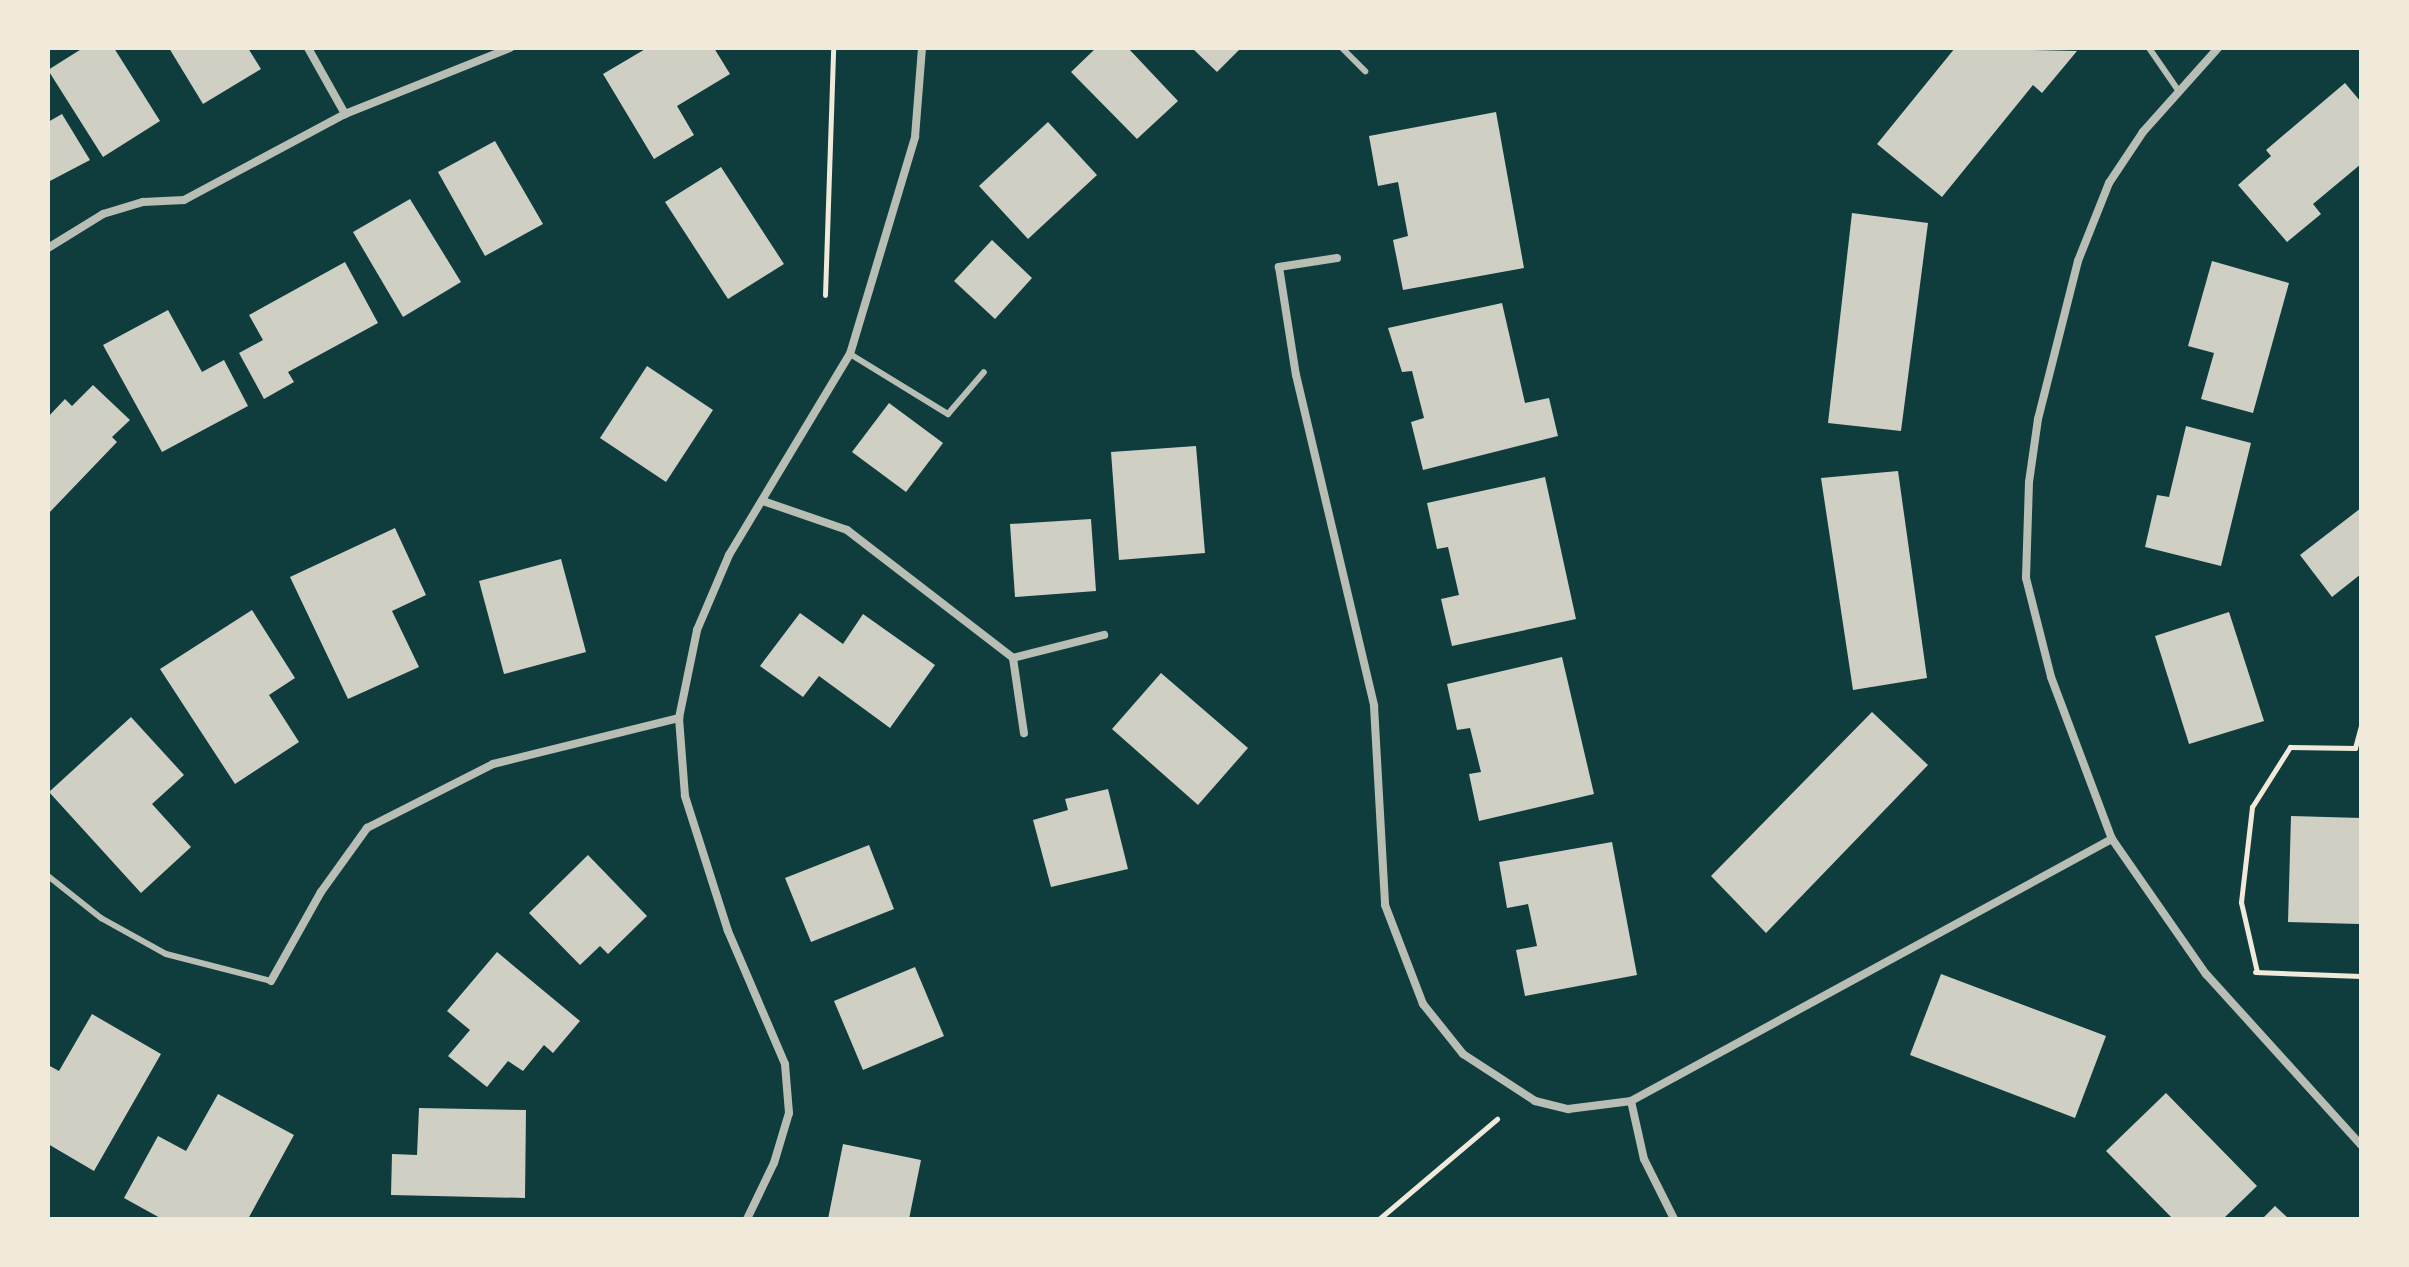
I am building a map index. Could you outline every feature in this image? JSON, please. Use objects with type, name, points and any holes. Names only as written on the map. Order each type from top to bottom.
[{"type":"street","points":[[308,48],[345,114]]},
{"type":"street","points":[[48,248],[103,214],[143,202],[184,200],[345,114],[510,48]]},
{"type":"street","points":[[747,1219],[774,1163],[789,1113],[785,1064],[728,931],[685,796],[679,718],[697,630],[729,555],[850,354],[915,137],[922,48]]},
{"type":"street","points":[[2218,48],[2178,90],[2109,183],[2078,261],[2054,337],[2029,482],[2026,578],[2051,677],[2112,839],[2206,974],[2361,1145]]},
{"type":"street","points":[[1337,258],[1279,267],[1296,375],[1374,706],[1385,905],[1423,1004],[1463,1054],[1518,1092],[1568,1109],[1631,1101],[2112,839]]},
{"type":"street","points":[[763,501],[847,530],[1013,658],[1024,733]]},
{"type":"street","points":[[1013,658],[1104,635]]},
{"type":"street","points":[[271,981],[321,892],[367,828],[493,764],[679,718]]},
{"type":"street","points":[[1631,1101],[1644,1159],[1674,1219]]},
{"type":"lane","points":[[1342,48],[1365,71]]},
{"type":"lane","points":[[2149,48],[2178,90]]},
{"type":"lane","points":[[850,354],[948,414],[984,372]]},
{"type":"lane","points":[[48,876],[101,918],[166,954],[271,981]]},
{"type":"path","points":[[825,302],[833,48]]},
{"type":"path","points":[[2257,972],[2241,902],[2252,807],[2290,747],[2355,748],[2361,725]]},
{"type":"path","points":[[2206,974],[2257,972],[2361,976]]},
{"type":"path","points":[[1379,1219],[1492,1127],[1518,1092]]},
{"type":"building","points":[[83,48],[114,48],[160,121],[103,157],[48,70]]},
{"type":"building","points":[[169,48],[248,48],[261,69],[203,104]]},
{"type":"building","points":[[647,48],[714,48],[730,74],[677,106],[694,135],[654,159],[603,74]]},
{"type":"building","points":[[1096,48],[1128,48],[1178,101],[1137,139],[1071,72]]},
{"type":"building","points":[[1192,48],[1241,48],[1217,72]]},
{"type":"building","points":[[1955,48],[2077,51],[2042,93],[2033,85],[1942,197],[1877,144]]},
{"type":"building","points":[[2345,83],[2361,102],[2361,164],[2313,204],[2321,214],[2287,242],[2238,185],[2271,156],[2266,150]]},
{"type":"building","points":[[1496,112],[1524,268],[1403,290],[1393,240],[1408,236],[1398,182],[1378,186],[1369,136]]},
{"type":"building","points":[[62,114],[90,160],[48,182],[48,122]]},
{"type":"building","points":[[1048,122],[1097,175],[1028,239],[979,186]]},
{"type":"building","points":[[495,141],[543,224],[485,256],[438,172]]},
{"type":"building","points":[[721,167],[784,264],[728,299],[665,202]]},
{"type":"building","points":[[410,199],[461,282],[403,317],[353,232]]},
{"type":"building","points":[[1852,213],[1928,223],[1901,431],[1828,423]]},
{"type":"building","points":[[992,240],[1032,278],[995,319],[954,281]]},
{"type":"building","points":[[2212,261],[2289,283],[2253,413],[2201,399],[2214,353],[2188,346]]},
{"type":"building","points":[[345,262],[378,323],[288,372],[294,382],[264,399],[239,353],[263,340],[249,315]]},
{"type":"building","points":[[1502,303],[1525,403],[1549,398],[1558,436],[1423,470],[1411,422],[1424,418],[1412,371],[1402,372],[1388,328]]},
{"type":"building","points":[[168,310],[202,372],[224,360],[248,406],[162,452],[103,345]]},
{"type":"building","points":[[647,366],[713,410],[666,482],[600,438]]},
{"type":"building","points":[[93,385],[130,420],[112,437],[117,442],[48,514],[48,417],[65,399],[72,406]]},
{"type":"building","points":[[889,403],[943,443],[906,492],[852,452]]},
{"type":"building","points":[[2186,426],[2251,443],[2221,566],[2145,547],[2157,495],[2169,497]]},
{"type":"building","points":[[1196,446],[1205,553],[1119,560],[1111,452]]},
{"type":"building","points":[[1898,471],[1927,678],[1853,690],[1821,478]]},
{"type":"building","points":[[1545,477],[1576,619],[1452,646],[1441,599],[1459,595],[1448,547],[1437,549],[1427,503]]},
{"type":"building","points":[[2361,508],[2361,574],[2332,597],[2300,555]]},
{"type":"building","points":[[1091,519],[1096,591],[1015,597],[1010,524]]},
{"type":"building","points":[[395,528],[426,595],[392,611],[419,667],[348,699],[290,577]]},
{"type":"building","points":[[561,559],[586,652],[504,674],[479,581]]},
{"type":"building","points":[[252,610],[295,678],[269,695],[299,742],[235,784],[160,669]]},
{"type":"building","points":[[2229,612],[2264,721],[2189,744],[2155,636]]},
{"type":"building","points":[[800,613],[843,644],[863,614],[935,665],[890,728],[819,676],[803,697],[760,666]]},
{"type":"building","points":[[1562,657],[1594,794],[1479,821],[1469,774],[1481,772],[1470,728],[1457,730],[1447,684]]},
{"type":"building","points":[[1161,673],[1248,748],[1198,805],[1112,729]]},
{"type":"building","points":[[1872,712],[1928,765],[1766,933],[1711,876]]},
{"type":"building","points":[[131,717],[184,775],[152,804],[191,847],[141,893],[49,792]]},
{"type":"building","points":[[1108,789],[1128,869],[1051,887],[1033,820],[1068,810],[1065,799]]},
{"type":"building","points":[[2291,816],[2361,818],[2359,924],[2288,922]]},
{"type":"building","points":[[1612,842],[1637,975],[1525,996],[1516,950],[1537,946],[1528,904],[1507,908],[1499,862]]},
{"type":"building","points":[[869,845],[894,909],[811,942],[785,878]]},
{"type":"building","points":[[588,855],[647,916],[608,954],[600,946],[580,965],[529,913]]},
{"type":"building","points":[[497,952],[580,1021],[553,1053],[544,1045],[523,1071],[508,1061],[487,1087],[448,1056],[470,1030],[447,1011]]},
{"type":"building","points":[[915,967],[944,1036],[863,1070],[834,1001]]},
{"type":"building","points":[[1941,974],[2106,1036],[2075,1118],[1910,1055]]},
{"type":"building","points":[[92,1014],[161,1054],[94,1171],[48,1144],[48,1065],[59,1071]]},
{"type":"building","points":[[2166,1093],[2257,1186],[2223,1219],[2173,1219],[2106,1151]]},
{"type":"building","points":[[218,1094],[294,1135],[248,1219],[162,1219],[124,1198],[158,1136],[186,1151]]},
{"type":"building","points":[[419,1108],[526,1110],[525,1198],[391,1195],[392,1154],[417,1155]]},
{"type":"building","points":[[843,1144],[921,1160],[909,1219],[828,1219]]},
{"type":"building","points":[[2275,1206],[2289,1219],[2262,1219]]}]
